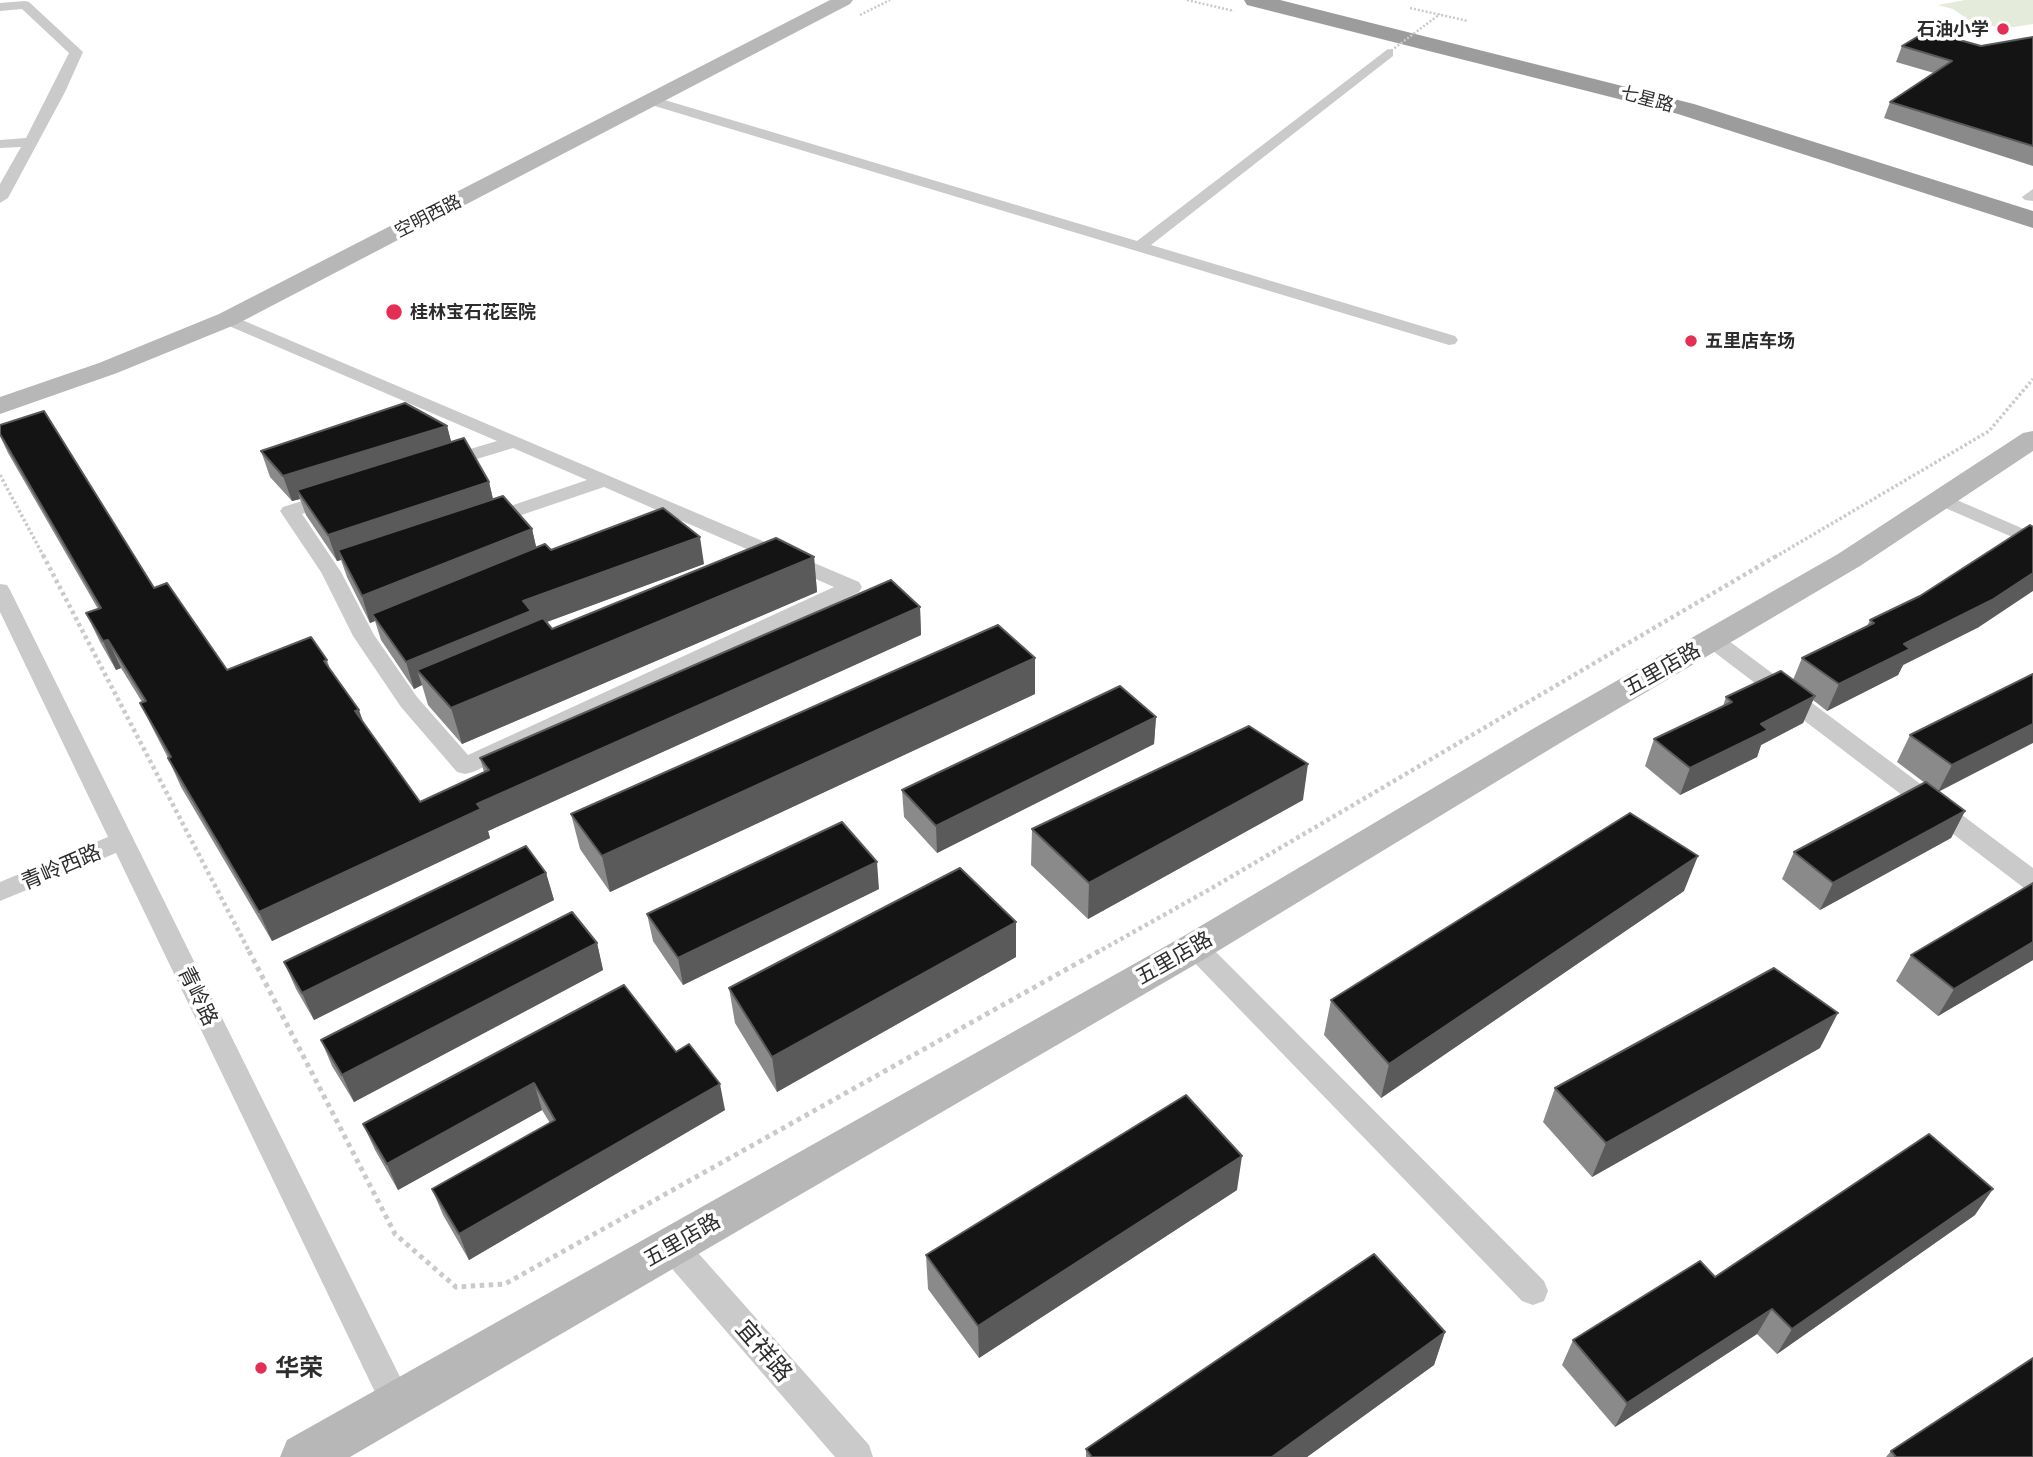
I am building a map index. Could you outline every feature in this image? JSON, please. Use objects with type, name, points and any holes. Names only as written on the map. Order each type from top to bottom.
[{"type":"highway","name":"七星路","points":[[1255,0],[1686,109],[2032,202]]},
{"type":"highway","name":"七星路","points":[[1321,0],[1708,97],[2032,202]]},
{"type":"main road","name":"空明西路","points":[[0,406],[108,368],[228,319],[844,0]]},
{"type":"main road","name":"五里店路","points":[[304,1457],[1195,947],[1548,735],[1849,560],[2033,439]]},
{"type":"street","points":[[0,7],[25,5],[75,52],[58,92],[0,198]]},
{"type":"street","points":[[1139,247],[1388,53]]},
{"type":"street","points":[[653,101],[1449,340]]},
{"type":"street","points":[[0,144],[29,142]]},
{"type":"street","points":[[228,319],[852,587],[465,766],[409,702],[337,570],[290,511],[356,491]]},
{"type":"street","points":[[422,470],[514,442]]},
{"type":"street","points":[[474,524],[604,481]]},
{"type":"street","points":[[1943,500],[2033,540]]},
{"type":"street","points":[[647,520],[673,510]]},
{"type":"street","points":[[743,562],[769,551]]},
{"type":"street","name":"青岭路","points":[[0,590],[396,1402]]},
{"type":"street","points":[[1713,640],[2033,881]]},
{"type":"street","points":[[409,702],[435,691]]},
{"type":"street","name":"青岭西路","points":[[0,892],[122,841]]},
{"type":"street","points":[[1195,947],[1532,1291]]},
{"type":"street","name":"宜祥路","points":[[672,1245],[857,1457]]},
{"type":"path","points":[[1410,8],[1468,21]]},
{"type":"path","points":[[1388,53],[1440,15]]},
{"type":"path","points":[[0,475],[395,1234],[456,1287],[505,1284],[1212,888],[1989,431],[2033,379]]},
{"type":"green space","points":[[1965,0],[2033,0],[2033,24],[2008,28],[1991,26],[1969,20],[1953,9],[1938,5]]},
{"type":"building","points":[[1927,31],[1981,46],[2033,37],[2033,146],[1890,102],[1952,61],[1902,46]]},
{"type":"building","points":[[405,403],[447,426],[283,476],[261,451]]},
{"type":"building","points":[[44,411],[154,588],[167,583],[227,670],[311,637],[327,660],[324,661],[359,710],[355,711],[420,802],[489,770],[480,758],[891,580],[920,607],[477,804],[481,809],[259,912],[168,758],[171,757],[140,703],[146,701],[108,640],[103,641],[86,613],[101,608],[0,434],[0,425]]},
{"type":"building","points":[[464,438],[489,482],[328,535],[297,490]]},
{"type":"building","points":[[503,496],[532,529],[362,596],[338,550]]},
{"type":"building","points":[[663,508],[700,537],[523,601],[531,611],[406,662],[372,614],[545,544],[551,550]]},
{"type":"building","points":[[2030,525],[2033,527],[2033,573],[1992,600],[1904,644],[1910,649],[1839,684],[1802,658],[1874,623],[1870,620],[1920,596]]},
{"type":"building","points":[[776,538],[814,557],[451,708],[417,670],[543,618],[552,629]]},
{"type":"building","points":[[998,625],[1035,658],[602,856],[571,814]]},
{"type":"building","points":[[1781,671],[1815,696],[1761,724],[1768,730],[1690,768],[1654,739],[1732,702],[1726,697]]},
{"type":"building","points":[[2033,674],[2033,724],[1952,765],[1910,735]]},
{"type":"building","points":[[1120,686],[1156,717],[936,826],[902,790]]},
{"type":"building","points":[[1249,726],[1308,764],[1089,883],[1032,829]]},
{"type":"building","points":[[1926,782],[1965,811],[1833,883],[1794,852]]},
{"type":"building","points":[[1630,813],[1698,856],[1389,1064],[1331,1000]]},
{"type":"building","points":[[842,822],[877,862],[678,958],[647,914]]},
{"type":"building","points":[[526,846],[546,873],[302,993],[284,962]]},
{"type":"building","points":[[960,868],[1016,922],[772,1057],[729,988]]},
{"type":"building","points":[[2033,883],[2033,942],[1954,989],[1911,955]]},
{"type":"building","points":[[572,912],[597,943],[342,1075],[321,1040]]},
{"type":"building","points":[[1774,968],[1838,1013],[1606,1143],[1555,1088]]},
{"type":"building","points":[[624,985],[676,1052],[689,1044],[720,1084],[459,1234],[432,1189],[555,1120],[534,1083],[387,1164],[363,1124]]},
{"type":"building","points":[[1186,1095],[1242,1156],[978,1326],[926,1255]]},
{"type":"building","points":[[1929,1134],[1993,1189],[1792,1329],[1772,1309],[1627,1403],[1573,1340],[1700,1261],[1715,1277]]},
{"type":"building","points":[[1374,1254],[1445,1332],[1272,1457],[1092,1457],[1086,1449]]},
{"type":"building","points":[[2033,1358],[2033,1457],[1896,1457],[1891,1451]]},
{"type":"place","name":"石油小学","points":[[2003,29]]},
{"type":"place","name":"桂林宝石花医院","points":[[394,312]]},
{"type":"place","name":"五里店车场","points":[[1691,341]]},
{"type":"place","name":"华荣","points":[[261,1368]]}]
